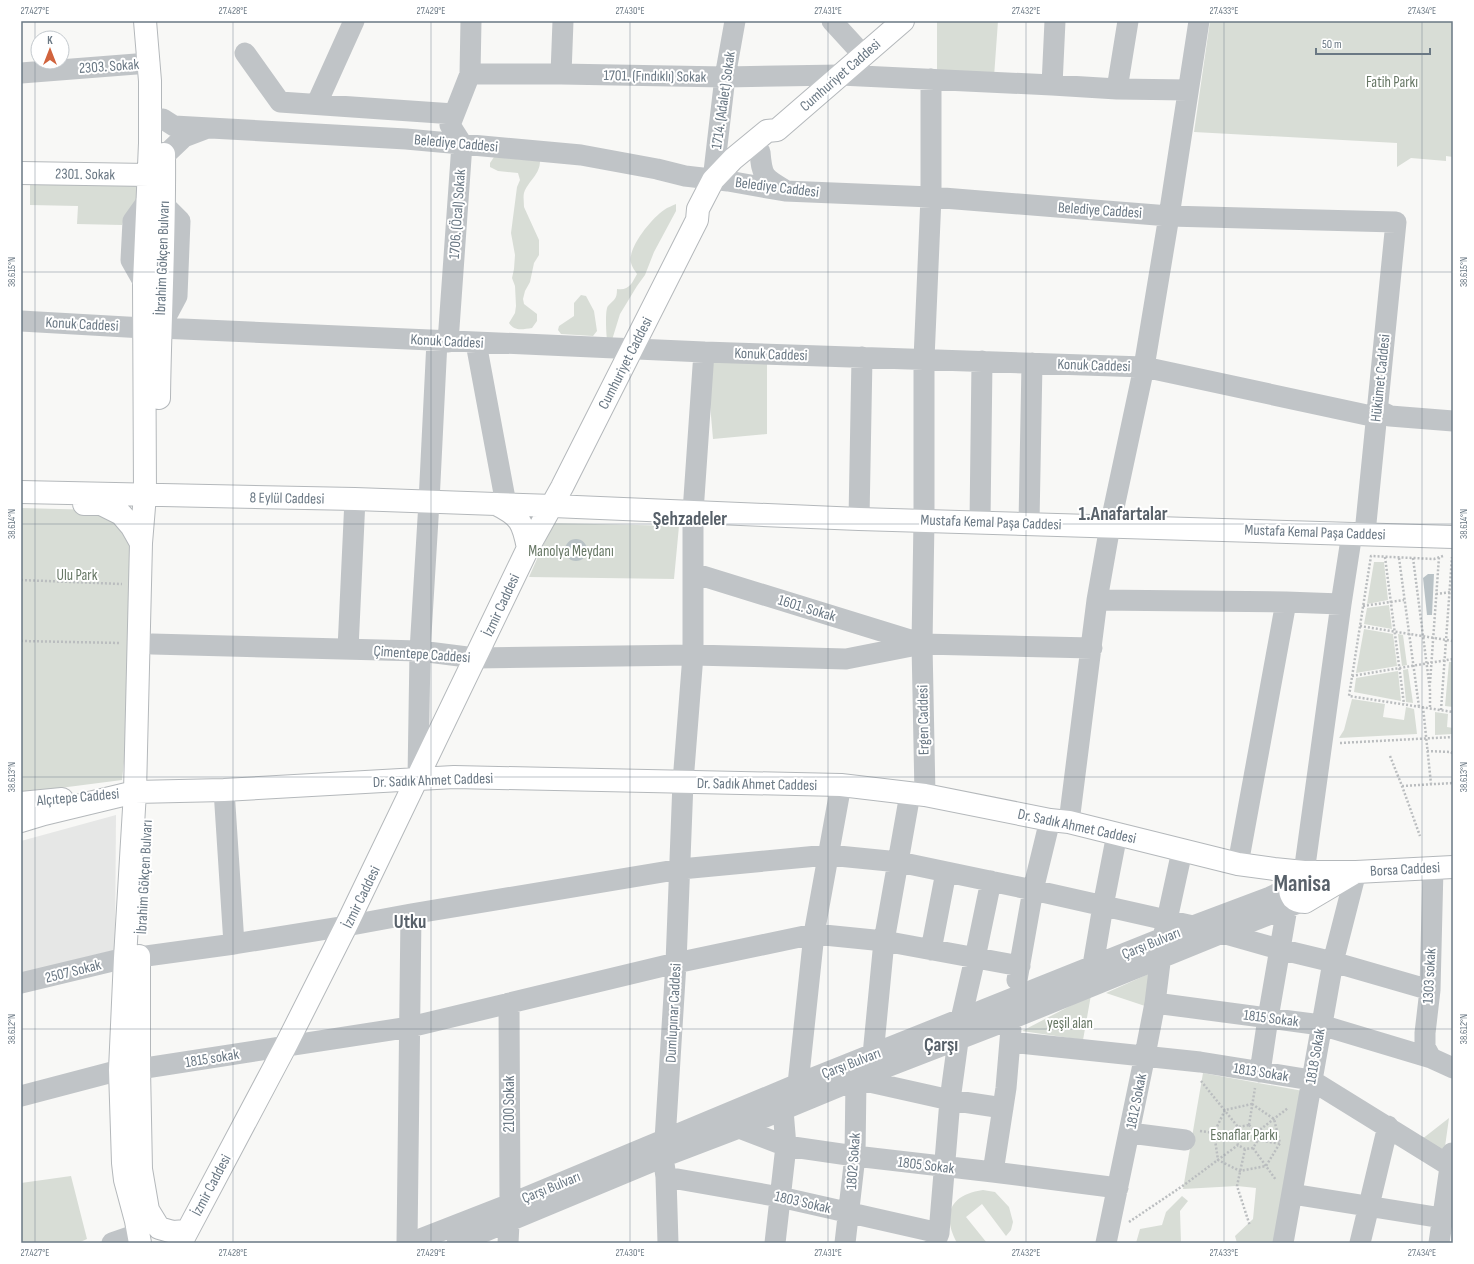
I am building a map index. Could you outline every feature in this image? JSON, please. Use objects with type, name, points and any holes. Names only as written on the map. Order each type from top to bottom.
[{"type":"main road","name":"İbrahim Gökçen Bulvarı","points":[[139,1238],[125,1180],[132,957],[152,644],[152,328],[156,202],[149,175],[150,81],[145,21]]},
{"type":"main road","name":"İbrahim Gökçen Bulvarı","points":[[152,328],[144,284],[164,156],[163,119],[154,21]]},
{"type":"main road","name":"Cumhuriyet Caddesi","points":[[528,548],[553,506],[697,220],[707,213],[720,180],[733,159],[767,131],[777,130],[903,21]]},
{"type":"main road","name":"Cumhuriyet Caddesi","points":[[720,180],[775,141],[777,130]]},
{"type":"main road","name":"2301. Sokak","points":[[21,173],[149,175]]},
{"type":"main road","name":"8 Eylül Caddesi","points":[[21,492],[355,499],[553,506]]},
{"type":"main road","points":[[21,821],[44,814],[142,792],[141,543],[152,495]]},
{"type":"main road","points":[[21,504],[101,504],[121,514],[132,527],[141,543]]},
{"type":"main road","points":[[501,504],[517,517],[525,535],[528,548]]},
{"type":"main road","name":"Mustafa Kemal Paşa Caddesi","points":[[553,506],[859,519],[1359,533],[1453,550]]},
{"type":"main road","name":"İzmir Caddesi","points":[[183,1238],[285,1047],[346,926],[528,548]]},
{"type":"main road","name":"Dr. Sadık Ahmet Caddesi","points":[[142,792],[224,790],[454,777],[840,785],[917,795],[1060,821],[1238,864],[1274,869],[1297,891],[1356,872]]},
{"type":"main road","name":"Alçıtepe Caddesi","points":[[21,803],[142,792]]},
{"type":"main road","name":"Borsa Caddesi","points":[[1356,872],[1443,868]]},
{"type":"main road","name":"İbrahim Gökçen Bulvarı","points":[[129,1070],[141,1169],[148,1210],[159,1228],[173,1232],[183,1238]]},
{"type":"street","points":[[317,104],[354,21]]},
{"type":"street","points":[[462,144],[450,125],[470,74],[471,21]]},
{"type":"street","points":[[561,74],[563,21]]},
{"type":"street","name":"1714. (Adalet) Sokak","points":[[720,180],[725,77],[735,21]]},
{"type":"street","points":[[832,21],[864,56]]},
{"type":"street","points":[[1052,84],[1055,21]]},
{"type":"street","points":[[1117,89],[1128,21]]},
{"type":"street","points":[[993,1172],[1003,1108],[1011,1019],[1033,890],[1060,821],[1092,648],[1097,600],[1110,526],[1144,367],[1199,21]]},
{"type":"street","points":[[245,53],[280,102],[454,114]]},
{"type":"street","name":"2303. Sokak","points":[[21,73],[149,63]]},
{"type":"street","name":"1701. (Fındıklı) Sokak","points":[[470,74],[725,77],[840,75],[1052,84],[1117,89],[1188,90]]},
{"type":"street","name":"Ergen Caddesi","points":[[884,941],[899,862],[917,795],[924,520],[924,359],[931,197],[931,79]]},
{"type":"street","name":"Belediye Caddesi","points":[[163,119],[174,126],[406,139],[581,155],[685,176],[720,180],[785,191],[931,197],[1169,216],[1396,222]]},
{"type":"street","points":[[149,175],[164,156],[184,137],[208,128]]},
{"type":"street","name":"1706. (Öcal) Sokak","points":[[418,779],[420,651],[429,502],[462,144]]},
{"type":"street","points":[[760,152],[761,169],[769,181],[785,191]]},
{"type":"street","name":"Hükümet Caddesi","points":[[1260,1072],[1279,949],[1297,891],[1341,604],[1359,533],[1380,415],[1396,222]]},
{"type":"street","name":"Konuk Caddesi","points":[[21,321],[476,343],[1144,367],[1380,415],[1453,421]]},
{"type":"street","points":[[476,343],[501,504]]},
{"type":"street","name":"Dumlupınar Caddesi","points":[[668,1243],[664,1148],[681,869],[683,782],[693,655],[693,512],[704,352]]},
{"type":"street","points":[[859,519],[862,357]]},
{"type":"street","points":[[980,522],[982,361]]},
{"type":"street","points":[[1029,523],[1032,363]]},
{"type":"street","points":[[348,649],[355,499]]},
{"type":"street","name":"1601. Sokak","points":[[693,573],[922,644]]},
{"type":"street","points":[[1097,600],[1341,604]]},
{"type":"street","points":[[1238,864],[1286,602]]},
{"type":"street","name":"Çimentepe Caddesi","points":[[152,644],[420,651],[476,658],[693,655],[846,659],[922,644]]},
{"type":"street","points":[[922,644],[1092,648]]},
{"type":"street","points":[[775,1243],[786,1146],[814,934],[840,785]]},
{"type":"street","points":[[224,790],[234,944]]},
{"type":"street","points":[[1090,987],[1092,966],[1117,834]]},
{"type":"street","name":"1812 Sokak","points":[[1106,1240],[1156,1003],[1164,939],[1182,851]]},
{"type":"street","name":"2507 Sokak","points":[[21,983],[132,957],[234,944],[681,869],[828,855],[899,862],[1103,906],[1164,939]]},
{"type":"street","name":"1303 sokak","points":[[1431,1058],[1425,1047],[1425,1033],[1443,868]]},
{"type":"street","points":[[931,950],[946,872]]},
{"type":"street","name":"1818 Sokak","points":[[1283,1243],[1292,1194],[1290,1145],[1310,1086],[1333,962],[1356,872]]},
{"type":"street","points":[[937,1238],[950,1100],[961,1019],[991,881]]},
{"type":"street","name":"Çarşı Bulvarı","points":[[664,1148],[738,1128],[793,1099],[868,1069],[961,1019],[1092,966],[1164,939],[1193,926],[1270,897],[1297,891]]},
{"type":"street","name":"Çarşı Bulvarı","points":[[408,1243],[509,1213],[664,1148],[868,1069],[958,1039],[1011,1019],[1090,987],[1164,939],[1222,933],[1297,891]]},
{"type":"street","points":[[408,1243],[412,914]]},
{"type":"street","points":[[1222,933],[1333,962],[1430,990]]},
{"type":"street","name":"1815 sokak","points":[[21,1096],[129,1070],[410,1027],[676,963],[814,934],[884,941],[1020,966]]},
{"type":"street","name":"1802 Sokak","points":[[845,1243],[855,1156],[868,1069],[884,941]]},
{"type":"street","name":"2100 Sokak","points":[[508,1003],[508,1243]]},
{"type":"street","name":"1815 Sokak","points":[[1156,1003],[1321,1025],[1431,1058]]},
{"type":"street","name":"1813 Sokak","points":[[1010,1042],[1145,1055],[1194,1061],[1260,1072],[1310,1086],[1451,1158]]},
{"type":"street","points":[[1431,1058],[1453,1068]]},
{"type":"street","points":[[868,1069],[950,1100],[1003,1108]]},
{"type":"street","points":[[1360,1243],[1388,1126]]},
{"type":"street","name":"1805 Sokak","points":[[738,1128],[786,1146],[855,1156],[1118,1188]]},
{"type":"street","points":[[1130,1132],[1185,1140]]},
{"type":"street","points":[[1439,1243],[1451,1158]]},
{"type":"street","name":"1803 Sokak","points":[[666,1177],[780,1197],[849,1213],[937,1238]]},
{"type":"street","points":[[1292,1194],[1442,1218]]},
{"type":"street","name":"Çarşı Bulvarı","points":[[457,1243],[509,1213]]},
{"type":"street","points":[[112,1243],[139,1238]]},
{"type":"path","points":[[1347,702],[1371,556],[1434,559],[1453,550]]},
{"type":"path","points":[[1441,710],[1453,550]]},
{"type":"path","points":[[1386,557],[1404,704]]},
{"type":"path","points":[[1430,708],[1431,662],[1439,557]]},
{"type":"path","points":[[1398,558],[1419,707]]},
{"type":"path","points":[[1413,558],[1430,690]]},
{"type":"path","points":[[21,580],[126,584]]},
{"type":"path","points":[[1436,594],[1451,592]]},
{"type":"path","points":[[1363,606],[1404,600]]},
{"type":"path","points":[[1360,626],[1453,641]]},
{"type":"path","points":[[21,641],[123,644]]},
{"type":"path","points":[[1352,676],[1453,659]]},
{"type":"path","points":[[1349,696],[1453,712]]},
{"type":"path","points":[[1423,707],[1431,784]]},
{"type":"path","points":[[1333,743],[1453,737]]},
{"type":"path","points":[[1427,751],[1451,752],[1453,754]]},
{"type":"path","points":[[1390,756],[1420,836]]},
{"type":"path","points":[[1402,786],[1453,783]]},
{"type":"path","points":[[1194,1061],[1201,1081],[1238,1128]]},
{"type":"path","points":[[1249,1125],[1256,1083],[1260,1072]]},
{"type":"path","points":[[1257,1132],[1274,1119],[1310,1086]]},
{"type":"path","points":[[1225,1110],[1252,1104],[1274,1119],[1290,1145]]},
{"type":"path","points":[[1218,1160],[1214,1133],[1225,1110]]},
{"type":"path","points":[[1238,1128],[1249,1125]]},
{"type":"path","points":[[1238,1128],[1235,1136],[1238,1145],[1245,1150],[1253,1148],[1258,1140],[1257,1132],[1249,1125]]},
{"type":"path","points":[[1185,1140],[1193,1130],[1235,1136]]},
{"type":"path","points":[[1258,1140],[1290,1145]]},
{"type":"path","points":[[1106,1240],[1238,1145]]},
{"type":"path","points":[[1218,1160],[1240,1171],[1266,1166],[1290,1145]]},
{"type":"path","points":[[1253,1148],[1283,1191],[1292,1194]]},
{"type":"path","points":[[1245,1150],[1237,1186],[1250,1226]]},
{"type":"shaded area","points":[[572,539],[580,539],[587,546],[587,554],[580,561],[572,561],[565,554],[565,546]]},
{"type":"shaded area","points":[[1428,574],[1434,574],[1432,615],[1427,615],[1423,578]]},
{"type":"shaded area","points":[[116,815],[115,950],[21,973],[21,841]]},
{"type":"green space","points":[[937,21],[998,21],[994,77],[937,76]]},
{"type":"green space","name":"Fatih Parkı","points":[[1210,21],[1453,21],[1453,157],[1446,156],[1446,161],[1411,158],[1397,167],[1397,143],[1194,132]]},
{"type":"green space","points":[[494,157],[540,161],[536,174],[524,193],[524,207],[539,240],[539,255],[534,263],[530,282],[523,299],[524,304],[537,314],[537,321],[532,328],[517,329],[509,323],[515,313],[516,306],[515,286],[512,278],[515,255],[511,233],[517,187],[520,180],[518,173],[498,171],[490,167],[490,163]]},
{"type":"green space","points":[[30,181],[140,185],[141,195],[125,216],[122,225],[77,224],[78,206],[30,205]]},
{"type":"green space","points":[[676,204],[676,211],[654,252],[645,275],[620,314],[612,340],[607,339],[607,308],[616,297],[617,289],[627,288],[637,274],[631,264],[631,257],[637,242],[647,226],[659,214]]},
{"type":"green space","points":[[581,295],[586,296],[594,311],[597,331],[593,336],[561,334],[558,330],[559,326],[574,316],[574,303]]},
{"type":"green space","points":[[706,358],[767,362],[767,434],[713,439]]},
{"type":"green space","name":"Ulu Park","points":[[21,508],[97,510],[112,519],[133,546],[126,744],[122,780],[21,793]]},
{"type":"green space","name":"Manolya Meydanı","points":[[553,523],[679,526],[674,579],[529,577]]},
{"type":"green space","points":[[1374,562],[1384,562],[1388,600],[1367,604]]},
{"type":"green space","points":[[1389,605],[1392,629],[1364,624],[1367,608]]},
{"type":"green space","points":[[1364,629],[1393,634],[1397,666],[1356,673]]},
{"type":"green space","points":[[1398,634],[1403,635],[1407,665],[1402,666]]},
{"type":"green space","points":[[1449,662],[1453,662],[1453,707],[1445,706]]},
{"type":"green space","points":[[1408,669],[1413,703],[1406,702],[1403,670]]},
{"type":"green space","points":[[1398,671],[1401,701],[1354,692],[1356,678]]},
{"type":"green space","points":[[1352,699],[1385,704],[1383,717],[1404,720],[1406,707],[1414,709],[1417,734],[1339,738],[1344,730]]},
{"type":"green space","points":[[1435,712],[1448,714],[1447,727],[1453,728],[1453,734],[1435,735]]},
{"type":"green space","points":[[1155,971],[1151,1008],[1106,993]]},
{"type":"green space","name":"yeşil alan","points":[[1091,995],[1083,1040],[1022,1031]]},
{"type":"green space","name":"Esnaflar Parkı","points":[[1203,1073],[1303,1091],[1274,1243],[1237,1243],[1235,1236],[1253,1219],[1256,1188],[1237,1186],[1183,1189]]},
{"type":"green space","points":[[1449,1118],[1443,1161],[1417,1143]]},
{"type":"green space","points":[[71,1176],[87,1239],[78,1243],[21,1243],[21,1183]]},
{"type":"green space","points":[[983,1190],[995,1192],[1009,1207],[1013,1222],[1011,1230],[1006,1236],[982,1204],[966,1217],[987,1243],[957,1243],[952,1233],[950,1224],[952,1208],[962,1196]]},
{"type":"green space","points":[[1182,1196],[1188,1201],[1180,1211],[1181,1243],[1136,1243],[1140,1229],[1162,1225],[1166,1212]]},
{"type":"district","name":"1.Anafartalar","points":[[1123,513]]},
{"type":"district","name":"Şehzadeler","points":[[690,518]]},
{"type":"district","name":"Manisa","points":[[1302,883]]},
{"type":"district","name":"Utku","points":[[410,921]]},
{"type":"district","name":"Çarşı","points":[[941,1044]]}]
